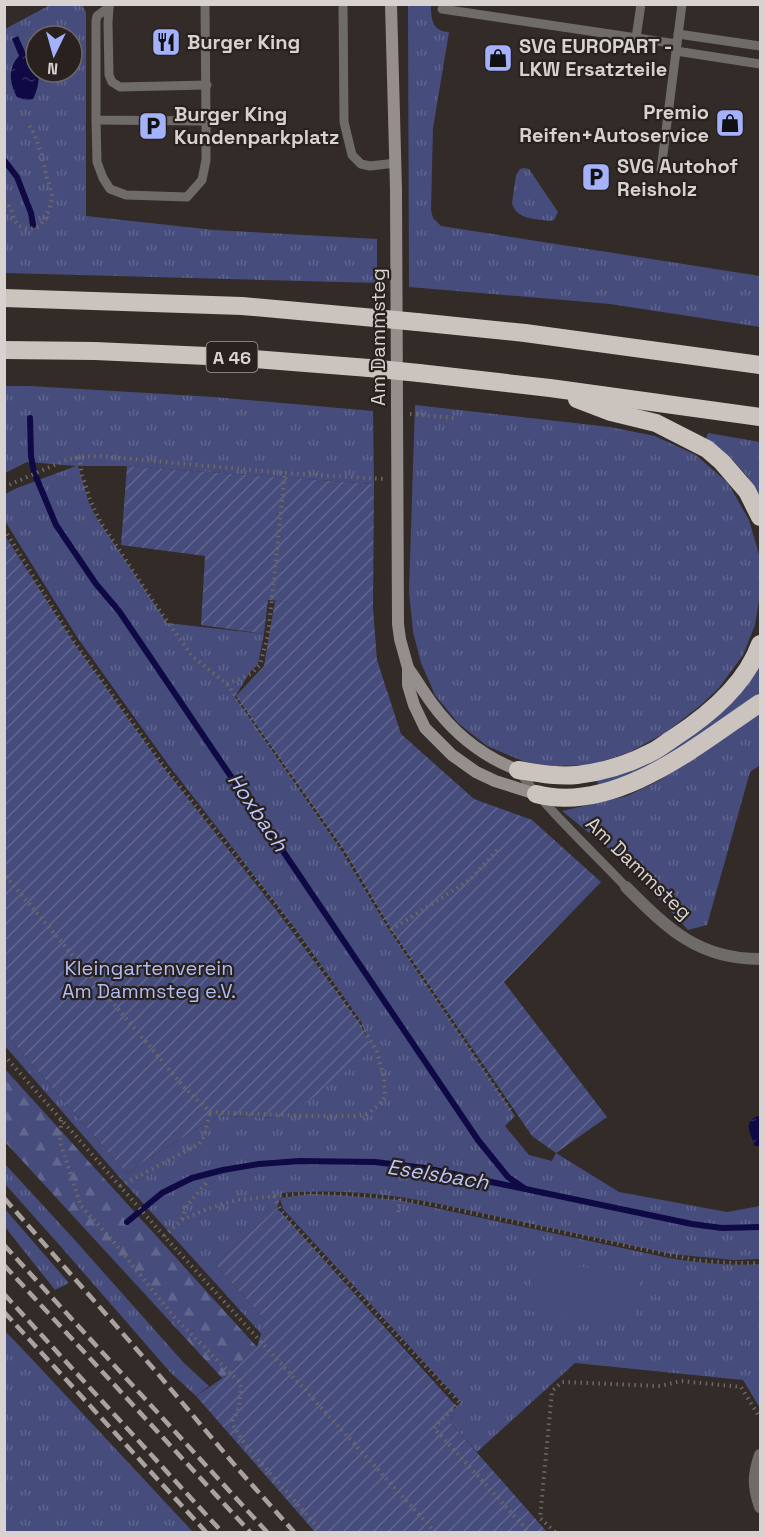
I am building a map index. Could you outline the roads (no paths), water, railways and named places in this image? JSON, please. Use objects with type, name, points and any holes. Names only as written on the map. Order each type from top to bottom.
[{"type":"highway","points":[[4,298],[242,306],[525,333],[760,365]]},
{"type":"highway","name":"A 46","points":[[4,350],[95,351],[230,357],[369,368],[550,388],[760,417]]},
{"type":"highway","points":[[550,388],[611,412],[656,423],[707,449],[722,462],[747,491],[760,517]]},
{"type":"highway","points":[[518,770],[554,776],[599,772],[653,752],[710,712],[738,682],[755,659],[760,644]]},
{"type":"highway","points":[[537,794],[565,799],[591,796],[625,786],[664,767],[760,703]]},
{"type":"main road","name":"Am Dammsteg","points":[[391,4],[396,163],[398,624],[408,668],[408,685],[425,728],[452,755],[476,772],[495,781],[537,794]]},
{"type":"main road","name":"Am Dammsteg","points":[[408,668],[448,723],[463,739],[482,753],[518,770]]},
{"type":"street","name":"Am Dammsteg","points":[[626,887],[667,926],[699,948],[724,955],[760,959]]},
{"type":"street","points":[[760,1455],[754,1485],[760,1507]]},
{"type":"lane","points":[[111,5],[97,16],[96,21],[96,120],[98,162],[103,178],[110,189],[126,195],[187,197],[202,180],[206,160],[205,4]]},
{"type":"lane","points":[[343,4],[344,122],[352,155],[361,164],[370,166],[396,163]]},
{"type":"lane","points":[[636,38],[641,4]]},
{"type":"lane","points":[[661,170],[682,4]]},
{"type":"lane","points":[[111,5],[108,23],[112,82],[120,87],[207,85]]},
{"type":"lane","points":[[442,9],[677,43],[760,46]]},
{"type":"lane","points":[[677,43],[760,64]]},
{"type":"lane","points":[[96,120],[206,121]]},
{"type":"lane","name":"Am Dammsteg","points":[[518,770],[537,794],[626,887]]},
{"type":"water","points":[[18,36],[24,49],[24,84],[38,84],[33,99],[26,100],[17,97],[13,87],[11,71],[19,56],[12,39]]},
{"type":"water","points":[[760,1116],[760,1146],[755,1146],[749,1125],[753,1118]]},
{"type":"waterway","name":"Hoxbach","points":[[4,160],[17,177],[31,213],[33,225]]},
{"type":"waterway","name":"Hoxbach","points":[[30,418],[31,456],[34,472],[56,525],[96,584],[119,611],[236,784],[251,801],[478,1140],[508,1177],[524,1188]]},
{"type":"waterway","name":"Eselsbach","points":[[127,1222],[162,1193],[192,1178],[259,1164],[300,1161],[375,1162],[425,1168],[692,1224],[722,1228],[760,1227]]},
{"type":"railway","points":[[4,1198],[294,1532]]},
{"type":"railway","points":[[4,1245],[267,1532]]},
{"type":"railway","points":[[4,1265],[250,1532]]},
{"type":"railway","points":[[4,1294],[222,1532]]},
{"type":"railway","points":[[4,1312],[206,1532]]},
{"type":"place","name":"Burger King","points":[[166,42]]},
{"type":"place","name":"SVG EUROPART - LKW Ersatzteile","points":[[498,58]]},
{"type":"place","name":"Premio Reifen+Autoservice","points":[[730,123]]},
{"type":"place","name":"Burger King Kundenparkplatz","points":[[153,126]]},
{"type":"place","name":"SVG Autohof Reisholz","points":[[596,177]]},
{"type":"park label","name":"Kleingartenverein Am Dammsteg e.V.","points":[[149,980]]}]
